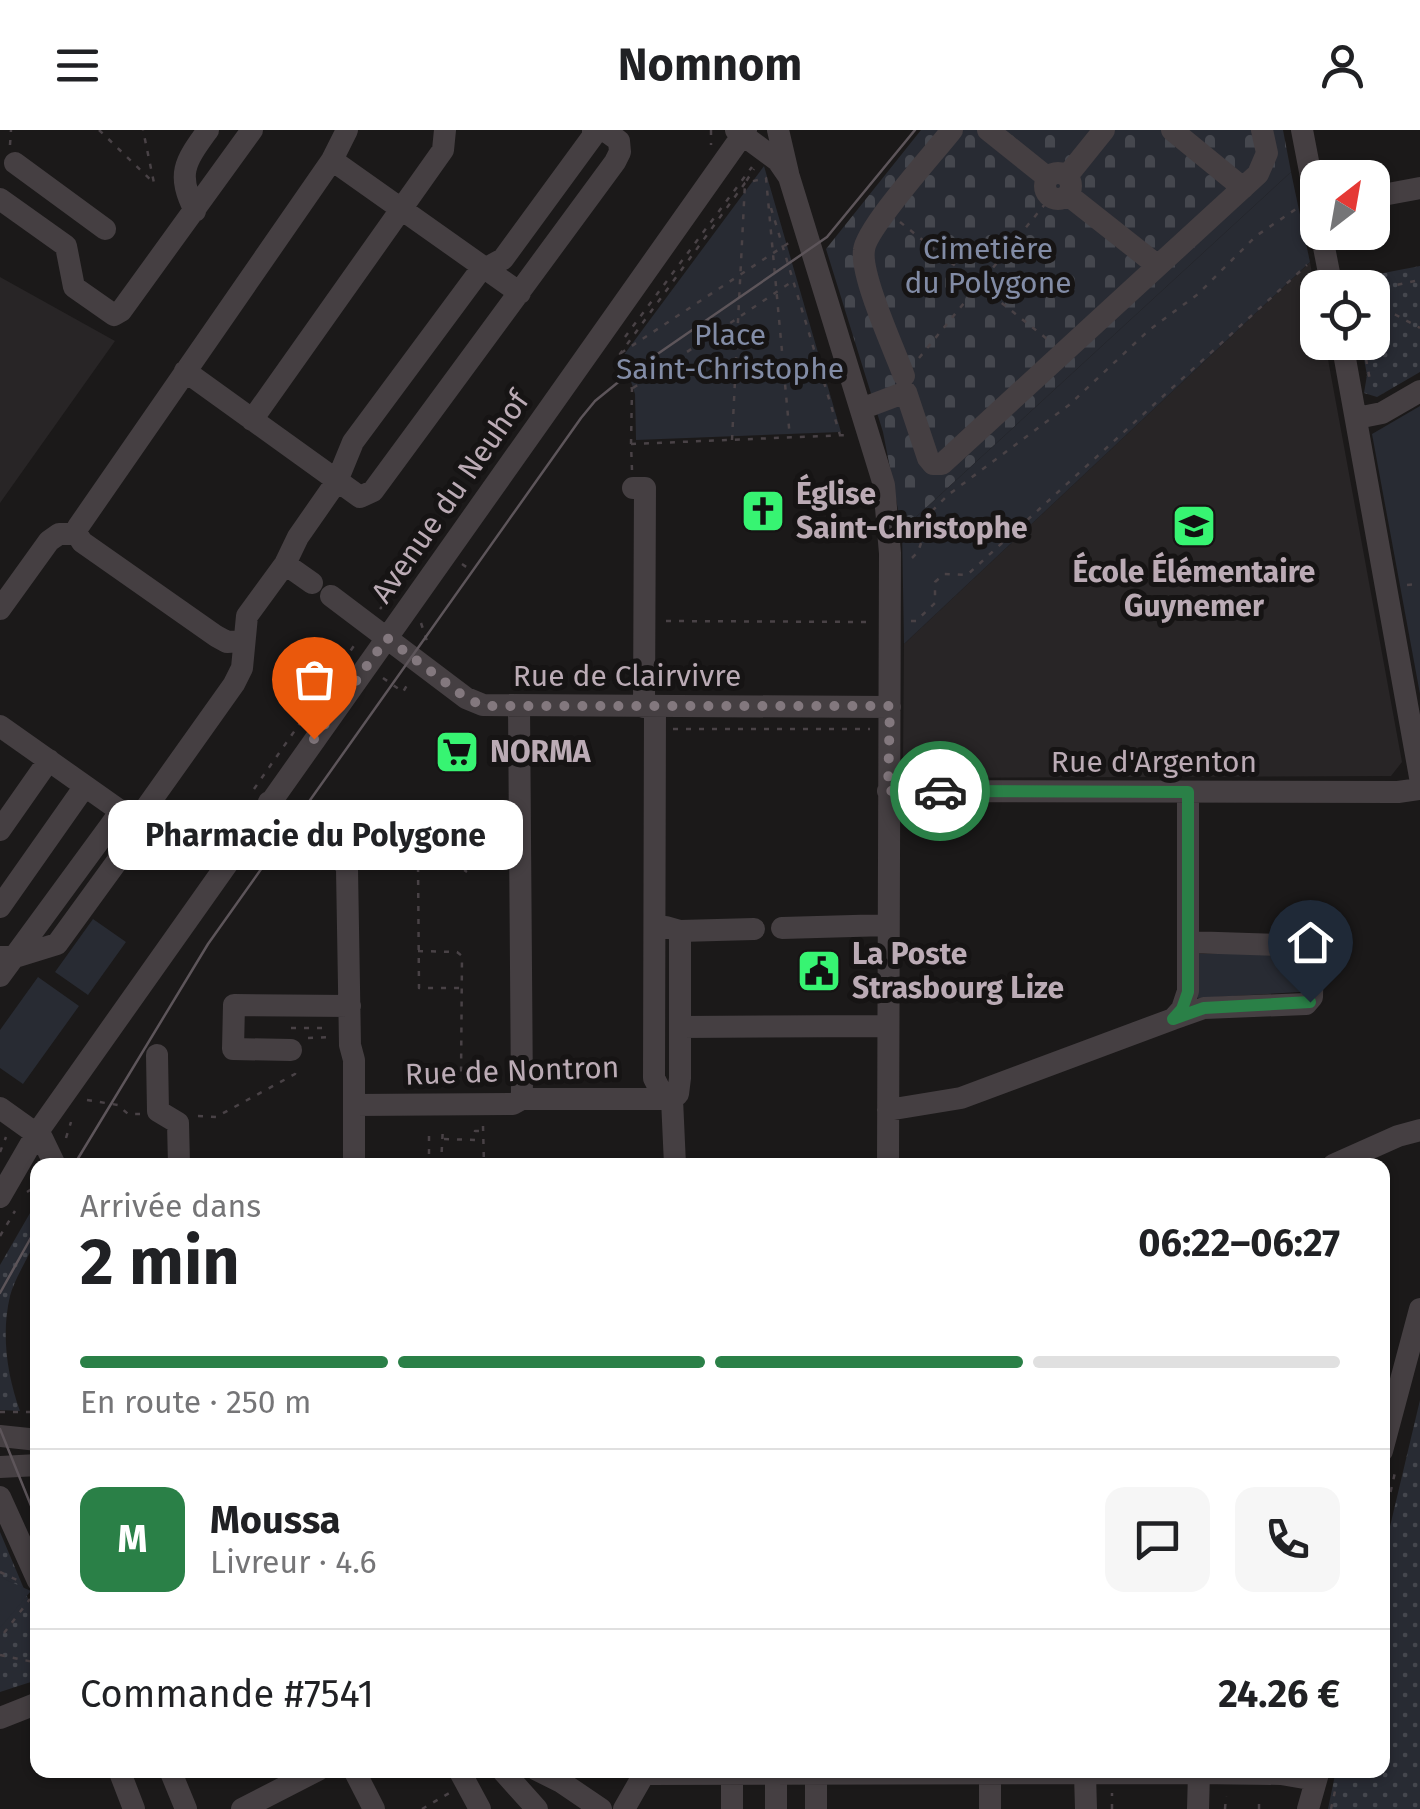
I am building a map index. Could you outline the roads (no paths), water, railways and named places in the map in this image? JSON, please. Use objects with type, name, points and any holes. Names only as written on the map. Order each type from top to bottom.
[{"type":"street","points":[[195,211],[186,194],[184,170],[208,130]]},
{"type":"street","points":[[0,198],[66,246],[77,292],[109,314],[121,311],[252,130]]},
{"type":"street","points":[[244,641],[228,642],[216,636],[82,542],[78,527],[332,160],[347,130]]},
{"type":"street","points":[[252,420],[444,150],[445,130]]},
{"type":"street","points":[[128,817],[234,684],[242,668],[247,616],[286,564],[298,537],[337,481],[353,442],[484,268],[503,259],[594,130]]},
{"type":"street","points":[[184,371],[360,498],[374,490],[616,162],[619,141],[604,130]]},
{"type":"street","points":[[904,376],[864,260],[868,238],[952,130]]},
{"type":"street","points":[[988,130],[1158,266]]},
{"type":"street","points":[[1058,186],[1104,130]]},
{"type":"street","points":[[1172,130],[1244,188]]},
{"type":"street","points":[[865,421],[906,392],[928,458],[933,464],[942,464],[1258,174],[1266,160],[1262,130]]},
{"type":"street","points":[[1302,130],[1308,160]]},
{"type":"street","points":[[742,132],[771,140],[789,177],[884,485],[890,560],[888,1158]]},
{"type":"street","name":"Avenue du Neuhof","points":[[9,1202],[36,1133],[742,132]]},
{"type":"street","points":[[332,160],[520,293]]},
{"type":"street","points":[[15,162],[105,228]]},
{"type":"street","points":[[1390,194],[1420,188]]},
{"type":"street","points":[[30,220],[51,189]]},
{"type":"street","points":[[1346,360],[1420,777]]},
{"type":"street","points":[[1357,418],[1382,413],[1420,391]]},
{"type":"street","points":[[632,488],[645,488],[644,621],[656,918],[654,1078],[662,1094],[672,1099]]},
{"type":"street","points":[[0,609],[50,541],[59,534],[77,534]]},
{"type":"street","name":"Rue de Clairvivre","points":[[286,564],[474,703],[890,706]]},
{"type":"street","points":[[519,706],[522,1099]]},
{"type":"street","points":[[0,976],[7,957],[57,944],[134,838],[128,817],[49,760],[4,739]]},
{"type":"street","points":[[0,830],[49,760]]},
{"type":"street","points":[[0,906],[85,786]]},
{"type":"street","name":"Rue d'Argenton","points":[[888,791],[1420,789]]},
{"type":"street","points":[[1173,1019],[1182,1009],[1188,992],[1188,792]]},
{"type":"street","points":[[269,802],[340,853],[344,861],[350,1045],[354,1060],[354,1158]]},
{"type":"street","points":[[656,918],[664,926],[680,931],[754,928]]},
{"type":"street","points":[[782,928],[888,925]]},
{"type":"street","points":[[675,1158],[672,1099],[680,1088],[680,931]]},
{"type":"street","points":[[888,1110],[961,1098],[1204,1008],[1306,1004],[1312,997],[1314,953],[1307,946],[1188,942]]},
{"type":"street","points":[[295,1052],[234,1049],[234,1005],[350,1006]]},
{"type":"street","points":[[681,1027],[888,1026]]},
{"type":"street","points":[[157,1054],[158,1110],[178,1123],[179,1158]]},
{"type":"street","name":"Rue de Nontron","points":[[354,1105],[672,1099]]},
{"type":"street","points":[[5,1118],[36,1133],[52,1158]]},
{"type":"street","points":[[1349,1158],[1420,1130]]},
{"type":"street","points":[[1390,1421],[1420,1308]]},
{"type":"street","points":[[0,1436],[30,1439]]},
{"type":"street","points":[[0,1467],[30,1466]]},
{"type":"street","points":[[0,1497],[30,1563]]},
{"type":"street","points":[[0,1718],[30,1706]]},
{"type":"street","points":[[121,1778],[134,1809]]},
{"type":"street","points":[[173,1778],[186,1809]]},
{"type":"street","points":[[242,1809],[302,1778]]},
{"type":"street","points":[[358,1778],[374,1809]]},
{"type":"street","points":[[463,1778],[480,1809]]},
{"type":"street","points":[[509,1778],[536,1809]]},
{"type":"street","points":[[554,1778],[602,1809]]},
{"type":"street","points":[[624,1809],[642,1778]]},
{"type":"street","points":[[732,1778],[732,1808]]},
{"type":"street","points":[[776,1778],[776,1809]]},
{"type":"street","points":[[816,1778],[816,1809]]},
{"type":"street","points":[[990,1778],[990,1809]]},
{"type":"street","points":[[1086,1778],[1086,1809]]},
{"type":"street","points":[[1198,1778],[1198,1809]]},
{"type":"street","points":[[1308,1809],[1317,1778]]},
{"type":"tram line","points":[[78,1158],[208,944],[581,418],[627,375],[827,237],[915,130]]},
{"type":"tram line","points":[[0,1293],[30,1239]]},
{"type":"tram line","points":[[0,1429],[30,1503]]},
{"type":"place","name":"Église Saint-Christophe","points":[[763,511]]},
{"type":"place","name":"École Élémentaire Guynemer","points":[[1194,526]]},
{"type":"place","name":"Pharmacie du Polygone","points":[[314,739]]},
{"type":"place","name":"NORMA","points":[[457,752]]},
{"type":"place","name":"La Poste Strasbourg Lize","points":[[819,971]]},
{"type":"park label","name":"Cimetière du Polygone","points":[[988,266]]},
{"type":"park label","name":"Place Saint-Christophe","points":[[730,352]]}]
